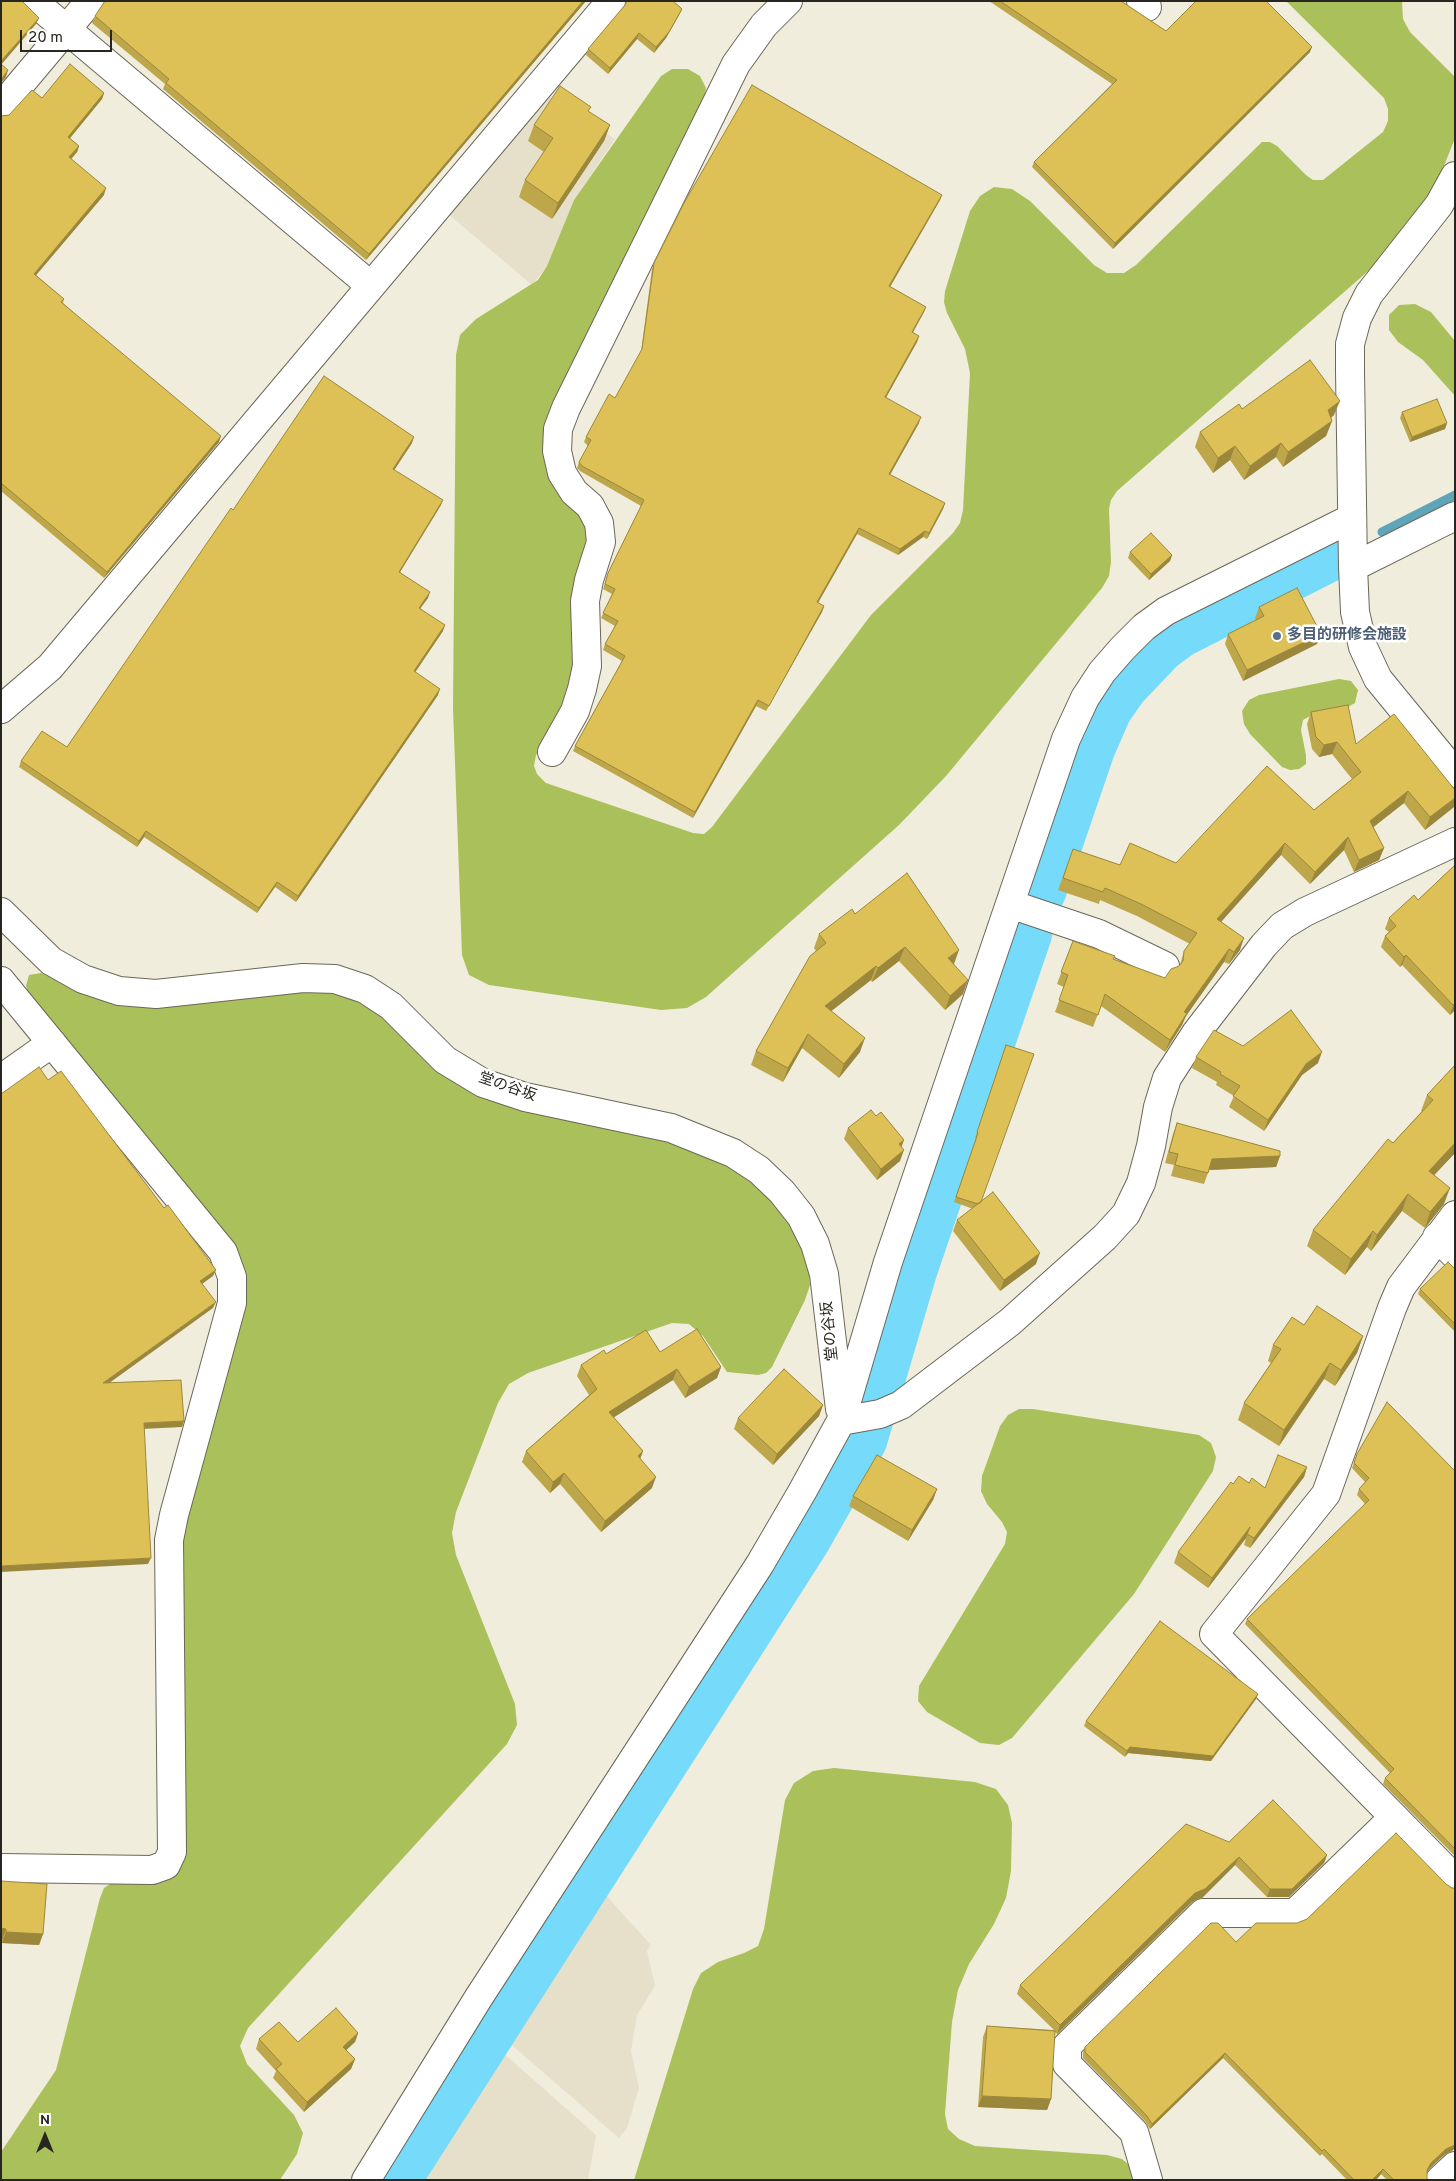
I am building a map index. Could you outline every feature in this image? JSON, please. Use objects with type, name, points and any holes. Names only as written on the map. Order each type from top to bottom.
[{"type":"street","points":[[33,1],[371,286]]},
{"type":"street","points":[[1,107],[90,1]]},
{"type":"street","points":[[1,709],[50,667],[611,1]]},
{"type":"street","points":[[552,752],[575,711],[582,689],[587,666],[585,601],[589,580],[601,542],[599,523],[590,506],[574,492],[562,473],[557,451],[558,429],[566,408],[736,64],[759,31],[788,1]]},
{"type":"street","points":[[1455,176],[1439,205],[1369,294],[1357,318],[1350,344],[1353,567],[1355,612],[1362,647],[1378,679],[1455,774]]},
{"type":"street","points":[[1353,567],[1455,516]]},
{"type":"street","points":[[366,2180],[484,1989],[760,1564],[847,1420],[888,1262],[1066,738],[1085,698],[1102,672],[1122,648],[1144,627],[1166,611],[1352,518]]},
{"type":"street","points":[[847,1420],[880,1414],[901,1405],[1010,1322],[1106,1236],[1126,1214],[1141,1183],[1151,1146],[1158,1107],[1167,1078],[1196,1033],[1264,945],[1282,926],[1305,912],[1455,842]]},
{"type":"street","points":[[1010,904],[1099,934],[1165,966]]},
{"type":"street","name":"堂の谷坂","points":[[1,912],[50,962],[83,979],[119,991],[156,994],[303,978],[335,979],[365,988],[391,1006],[445,1060],[483,1083],[526,1097],[671,1128],[733,1153],[759,1170],[782,1192],[801,1216],[815,1244],[824,1274],[847,1420]]},
{"type":"street","points":[[1,981],[223,1252],[232,1277],[232,1303],[174,1515],[169,1540],[172,1852],[166,1865],[152,1870],[1,1868]]},
{"type":"street","points":[[1,1079],[52,1043]]},
{"type":"street","points":[[1455,1215],[1446,1246],[1401,1287],[1326,1494],[1214,1634],[1455,1879]]},
{"type":"street","points":[[1148,2180],[1134,2132],[1067,2064],[1067,2046],[1203,1914],[1295,1914],[1394,1817]]},
{"type":"street","points":[[1440,2180],[1455,2166]]},
{"type":"shaded area","points":[[547,95],[615,139],[574,200],[547,266],[532,285],[447,213]]},
{"type":"shaded area","points":[[602,1891],[651,1945],[647,1951],[655,1986],[637,2015],[631,2051],[639,2088],[627,2128],[619,2138],[507,2041]]},
{"type":"shaded area","points":[[501,2051],[596,2135],[588,2180],[418,2180]]},
{"type":"green space","points":[[1286,1],[1402,1],[1403,19],[1410,32],[1455,77],[1455,138],[1444,166],[1428,198],[1375,265],[1117,491],[1111,500],[1109,509],[1111,562],[1109,576],[1102,588],[946,776],[899,825],[706,997],[687,1008],[661,1010],[489,985],[469,975],[462,955],[453,708],[456,355],[460,335],[476,319],[538,280],[547,266],[574,200],[661,76],[672,69],[688,69],[700,76],[706,88],[704,101],[555,404],[581,514],[588,526],[590,541],[571,686],[555,727],[536,755],[534,766],[537,774],[546,783],[693,833],[704,834],[712,827],[871,615],[953,533],[960,523],[963,510],[970,373],[965,349],[947,313],[944,302],[945,291],[970,211],[980,196],[994,187],[1012,189],[1030,201],[1094,265],[1107,273],[1124,273],[1136,265],[1262,142],[1270,142],[1277,146],[1313,180],[1323,180],[1383,132],[1388,121],[1388,109],[1384,98]]},
{"type":"green space","points":[[1415,304],[1431,312],[1455,341],[1455,396],[1423,360],[1398,342],[1389,330],[1389,315],[1399,305]]},
{"type":"green space","points":[[1339,679],[1351,681],[1358,690],[1355,703],[1344,709],[1312,715],[1303,720],[1301,730],[1306,764],[1299,769],[1290,770],[1282,767],[1250,734],[1244,724],[1242,711],[1249,700],[1259,695]]},
{"type":"green space","points":[[41,973],[53,976],[333,990],[360,999],[384,1015],[438,1069],[667,1139],[727,1163],[752,1179],[773,1199],[791,1222],[804,1248],[809,1269],[810,1285],[805,1300],[772,1367],[766,1373],[758,1375],[727,1372],[703,1336],[689,1324],[672,1323],[528,1373],[509,1384],[498,1403],[456,1512],[452,1533],[456,1555],[515,1704],[517,1725],[507,1744],[248,2028],[240,2046],[247,2064],[294,2115],[303,2133],[297,2154],[280,2180],[1,2180],[1,2152],[56,2070],[104,1888],[113,1882],[174,1875],[181,1541],[243,1304],[29,996],[26,986],[29,975]]},
{"type":"green space","points":[[1019,1409],[1033,1409],[1199,1435],[1211,1443],[1216,1457],[1213,1471],[1134,1594],[1012,1738],[999,1745],[980,1743],[927,1712],[918,1701],[919,1686],[1005,1544],[1007,1532],[1002,1522],[987,1504],[981,1491],[982,1476],[1000,1426],[1008,1415]]},
{"type":"green space","points":[[834,1768],[975,1782],[996,1789],[1008,1805],[1012,1823],[1011,1871],[1006,1898],[994,1924],[969,1964],[958,1990],[952,2022],[945,2114],[948,2129],[959,2139],[975,2146],[1107,2155],[1122,2159],[1133,2168],[1139,2180],[634,2180],[693,1989],[701,1973],[718,1962],[758,1946],[764,1929],[785,1800],[794,1783],[813,1771]]},
{"type":"building","points":[[1,1],[22,1],[39,18],[1,61]]},
{"type":"building","points":[[105,1],[583,1],[369,254],[166,83],[169,79],[95,16]]},
{"type":"building","points":[[627,1],[673,1],[682,9],[669,32],[656,47],[639,33],[610,68],[588,49]]},
{"type":"building","points":[[1000,1],[1121,1],[1166,31],[1196,1],[1266,1],[1312,47],[1115,243],[1034,162],[1117,80]]},
{"type":"building","points":[[1,64],[8,70],[1,80]]},
{"type":"building","points":[[70,64],[104,93],[68,137],[79,146],[69,157],[106,188],[34,274],[64,299],[61,302],[221,436],[107,572],[1,483],[1,116],[9,115],[32,90],[42,98]]},
{"type":"building","points":[[752,85],[942,195],[889,286],[926,307],[912,332],[919,336],[885,397],[921,417],[889,474],[945,503],[929,533],[925,531],[900,549],[859,528],[817,602],[824,606],[769,706],[758,700],[695,812],[575,746],[625,656],[605,644],[618,621],[603,613],[615,589],[605,584],[608,573],[644,500],[582,466],[579,462],[591,440],[586,437],[609,394],[615,398],[642,349],[654,263],[684,203]]},
{"type":"building","points":[[560,86],[591,107],[588,111],[610,125],[558,203],[525,180],[553,138],[534,125]]},
{"type":"building","points":[[1310,360],[1340,401],[1328,410],[1332,421],[1288,452],[1281,443],[1250,466],[1235,446],[1218,458],[1200,432],[1239,404],[1242,409]]},
{"type":"building","points":[[324,376],[414,437],[393,469],[443,500],[399,572],[430,592],[419,608],[445,625],[414,671],[440,689],[298,896],[277,882],[259,908],[146,831],[139,841],[21,761],[42,731],[67,747],[231,508],[233,510]]},
{"type":"building","points":[[1437,399],[1447,423],[1412,437],[1402,412]]},
{"type":"building","points":[[1151,533],[1172,555],[1151,574],[1130,552]]},
{"type":"building","name":"多目的研修会施設","points":[[1297,588],[1321,634],[1247,670],[1228,634],[1264,616],[1259,607]]},
{"type":"building","points":[[1348,705],[1356,744],[1394,714],[1455,790],[1455,798],[1430,817],[1408,791],[1370,821],[1384,848],[1359,860],[1348,837],[1315,872],[1285,843],[1217,919],[1244,938],[1234,952],[1229,949],[1184,1012],[1187,1013],[1170,1040],[1105,994],[1098,1015],[1059,1000],[1068,975],[1061,972],[1073,941],[1115,956],[1113,959],[1165,978],[1171,969],[1179,966],[1183,961],[1184,951],[1197,933],[1105,888],[1103,892],[1063,878],[1073,849],[1120,865],[1130,843],[1176,863],[1267,766],[1314,810],[1361,772],[1337,742],[1324,745],[1316,737],[1311,712]]},
{"type":"building","points":[[1455,865],[1455,1003],[1453,1005],[1406,955],[1404,957],[1385,936],[1396,926],[1389,918],[1414,895],[1418,900]]},
{"type":"building","points":[[907,873],[959,950],[948,958],[968,980],[950,996],[905,947],[878,968],[876,966],[825,1006],[865,1038],[844,1064],[808,1034],[788,1068],[756,1051],[810,956],[826,943],[819,934],[852,909],[855,914]]},
{"type":"building","points":[[1291,1010],[1322,1052],[1306,1064],[1268,1120],[1233,1096],[1240,1086],[1196,1057],[1214,1030],[1243,1046]]},
{"type":"building","points":[[1006,1045],[1034,1054],[981,1202],[978,1204],[956,1197]]},
{"type":"building","points":[[1455,1065],[1455,1143],[1429,1171],[1450,1188],[1430,1212],[1408,1194],[1377,1235],[1373,1231],[1351,1259],[1313,1230],[1388,1139],[1393,1143],[1433,1100],[1427,1095]]},
{"type":"building","points":[[39,1067],[48,1080],[61,1071],[164,1208],[168,1205],[216,1270],[200,1281],[216,1302],[103,1383],[181,1380],[184,1421],[144,1423],[151,1558],[1,1566],[1,1094]]},
{"type":"building","points":[[871,1110],[876,1116],[881,1112],[904,1140],[899,1144],[904,1150],[881,1169],[848,1128]]},
{"type":"building","points":[[1177,1123],[1280,1151],[1280,1156],[1212,1159],[1208,1173],[1175,1165],[1178,1154],[1169,1152]]},
{"type":"building","points":[[993,1192],[1040,1253],[1004,1280],[957,1220]]},
{"type":"building","points":[[1448,1262],[1455,1269],[1455,1324],[1420,1289]]},
{"type":"building","points":[[1317,1306],[1363,1336],[1341,1370],[1330,1363],[1284,1430],[1244,1403],[1281,1349],[1273,1345],[1292,1317],[1304,1325]]},
{"type":"building","points":[[697,1329],[721,1367],[689,1387],[677,1369],[609,1412],[643,1451],[638,1456],[656,1477],[605,1521],[564,1473],[553,1482],[526,1451],[597,1389],[581,1365],[604,1350],[606,1354],[646,1330],[660,1352]]},
{"type":"building","points":[[784,1369],[823,1405],[777,1454],[738,1418]]},
{"type":"building","points":[[1387,1402],[1455,1471],[1455,1849],[1385,1778],[1394,1769],[1247,1619],[1369,1500],[1359,1489],[1369,1478],[1354,1463],[1357,1454]]},
{"type":"building","points":[[877,1455],[937,1489],[912,1530],[853,1496]]},
{"type":"building","points":[[1278,1455],[1307,1467],[1254,1538],[1247,1534],[1250,1527],[1212,1578],[1178,1552],[1231,1482],[1233,1484],[1239,1476],[1249,1483],[1252,1478],[1265,1488]]},
{"type":"building","points":[[1160,1621],[1258,1694],[1213,1756],[1130,1747],[1127,1751],[1086,1721]]},
{"type":"building","points":[[1273,1800],[1327,1855],[1292,1889],[1270,1889],[1239,1857],[1205,1889],[1195,1893],[1060,2025],[1020,1985],[1186,1824],[1229,1842]]},
{"type":"building","points":[[1396,1833],[1446,1884],[1455,1888],[1455,2145],[1446,2149],[1431,2163],[1427,2170],[1428,2180],[1394,2180],[1383,2169],[1372,2180],[1354,2180],[1324,2149],[1322,2151],[1225,2053],[1152,2124],[1147,2116],[1085,2052],[1085,2047],[1211,1923],[1218,1923],[1236,1942],[1256,1923],[1297,1923],[1307,1919]]},
{"type":"building","points":[[1,1881],[47,1884],[43,1934],[6,1932],[6,1929],[1,1928]]},
{"type":"building","points":[[336,2008],[358,2033],[343,2047],[355,2059],[307,2102],[276,2069],[282,2064],[259,2039],[279,2022],[298,2042]]},
{"type":"building","points":[[987,2026],[1055,2031],[1051,2099],[982,2096]]},
{"type":"waterway","points":[[1382,532],[1455,495]]},
{"type":"waterway","points":[[1039,890],[1088,747],[1105,708],[1121,685],[1159,645],[1178,631],[1329,554]]},
{"type":"waterway","points":[[393,2180],[803,1539],[860,1439],[910,1269],[1025,932]]},
{"type":"place","name":"多目的研修会施設","points":[[1277,636]]}]
